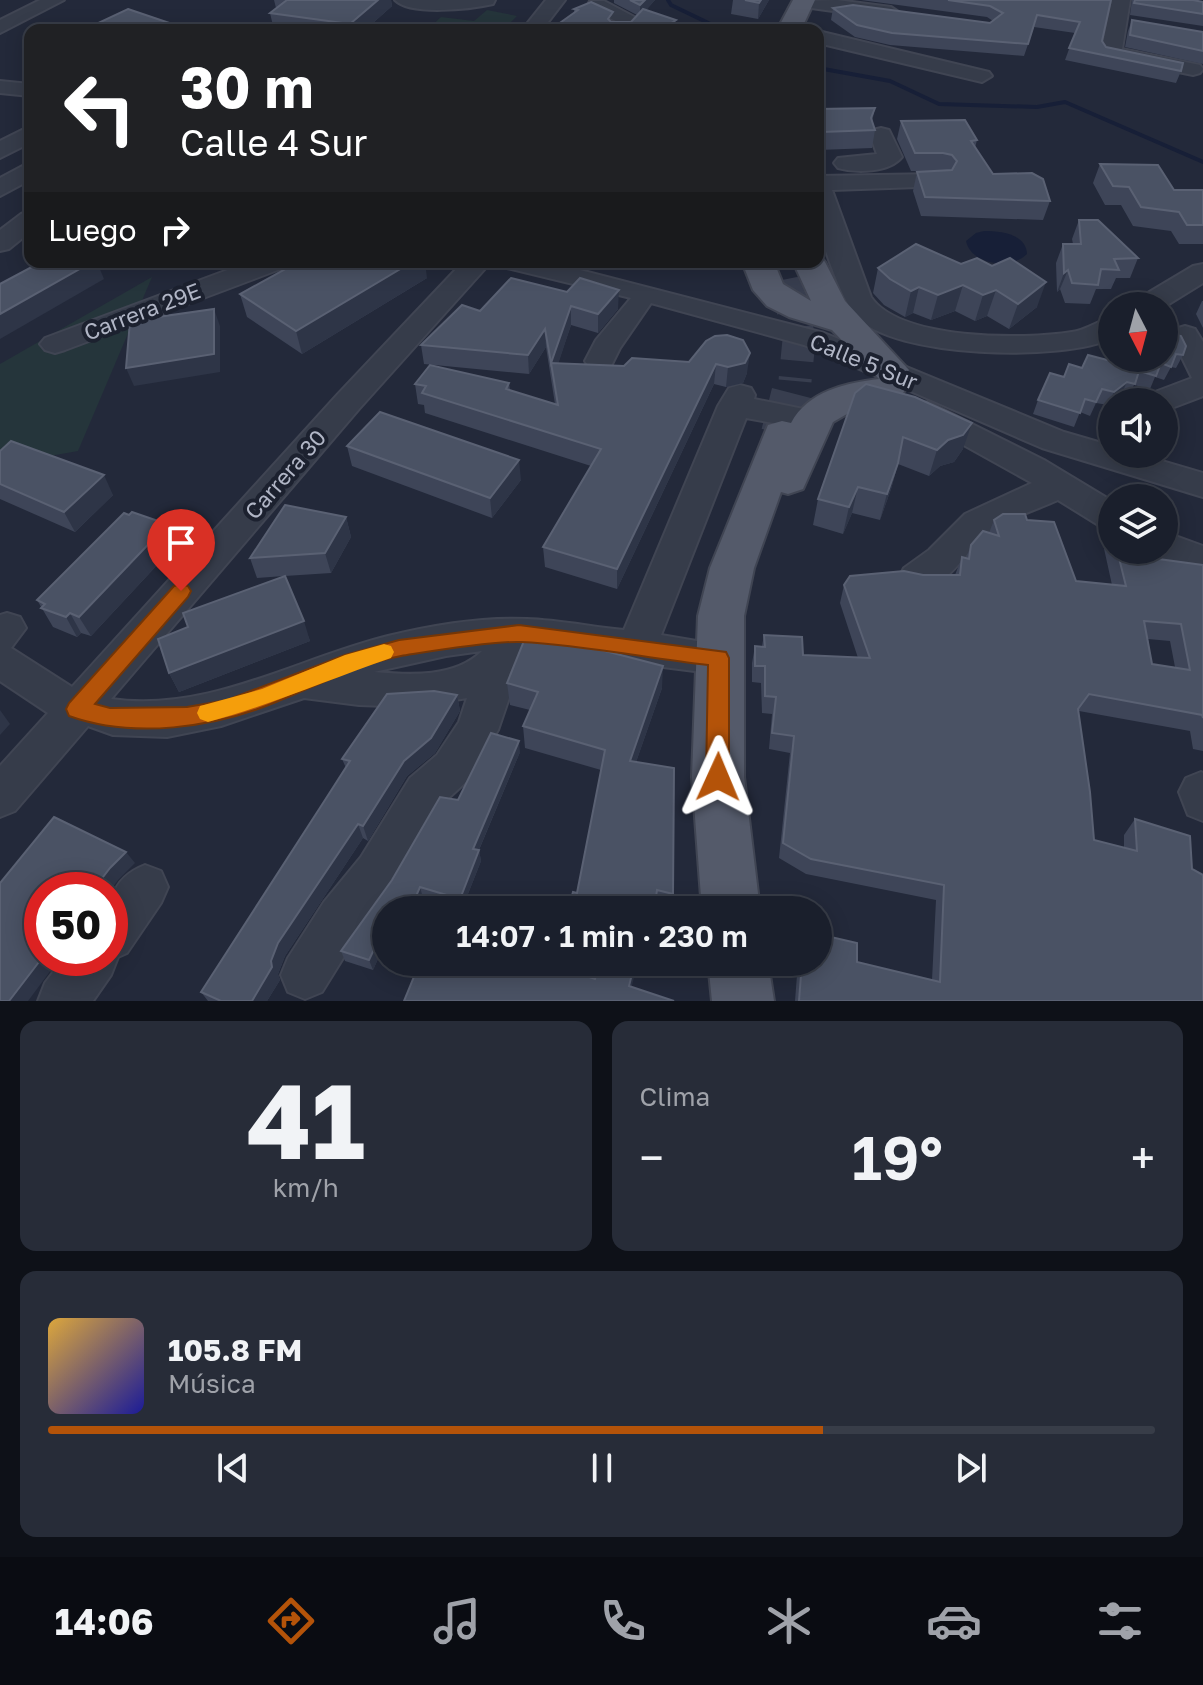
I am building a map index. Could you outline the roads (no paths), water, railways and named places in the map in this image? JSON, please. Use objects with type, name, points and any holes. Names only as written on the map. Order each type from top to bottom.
[{"type":"main road","points":[[792,24],[804,0]]},
{"type":"main road","points":[[760,268],[764,285],[775,298],[843,322]]},
{"type":"main road","points":[[729,896],[720,817],[718,677],[724,595],[732,568],[797,427],[840,400],[888,380],[823,298],[793,268]]},
{"type":"main road","points":[[740,976],[743,1001]]},
{"type":"street","points":[[0,27],[55,0]]},
{"type":"street","points":[[404,0],[459,5],[486,0]]},
{"type":"street","points":[[537,24],[556,0]]},
{"type":"street","points":[[804,0],[889,6],[915,17]]},
{"type":"street","points":[[1121,0],[1124,22],[1111,53],[1193,69]]},
{"type":"street","points":[[597,5],[630,20],[626,24]]},
{"type":"street","points":[[824,38],[982,76]]},
{"type":"street","points":[[0,87],[24,89]]},
{"type":"street","points":[[824,163],[890,157],[881,135]]},
{"type":"street","points":[[0,151],[24,137]]},
{"type":"street","points":[[0,189],[24,173]]},
{"type":"street","points":[[824,183],[842,180],[938,181]]},
{"type":"street","points":[[824,201],[857,297],[867,312],[880,321],[921,335],[1011,344],[1057,343],[1089,338],[1098,333]]},
{"type":"street","points":[[0,243],[24,224]]},
{"type":"street","name":"Carrera 29E","points":[[55,344],[258,268]]},
{"type":"street","name":"Carrera 30","points":[[0,797],[348,402],[471,268]]},
{"type":"street","name":"Calle 5 Sur","points":[[499,268],[814,357],[888,380],[1053,440],[1200,486]]},
{"type":"street","name":"Calle 5 Sur","points":[[540,268],[761,323],[851,353],[888,380],[1098,509]]},
{"type":"street","points":[[1169,292],[1203,272]]},
{"type":"street","points":[[600,361],[606,346],[638,305]]},
{"type":"street","points":[[1185,335],[1203,372]]},
{"type":"street","points":[[1178,394],[1203,385]]},
{"type":"street","points":[[636,648],[737,400],[797,427]]},
{"type":"street","points":[[917,578],[942,560],[977,523],[1059,485]]},
{"type":"street","points":[[1178,543],[1203,540]]},
{"type":"street","points":[[1178,550],[1203,561]]},
{"type":"street","points":[[2,642],[52,698],[77,709],[110,717],[187,717],[227,709],[302,682],[398,691],[434,690],[475,678],[509,648],[636,648],[718,677]]},
{"type":"street","points":[[305,975],[341,918],[377,873],[425,792],[452,768],[477,730],[509,648]]},
{"type":"street","points":[[128,911],[145,887]]},
{"type":"street","points":[[63,1001],[81,976]]},
{"type":"water","points":[[984,231],[1005,233],[1017,238],[1026,247],[1027,254],[1011,262],[983,260],[969,249],[966,241]]},
{"type":"waterway","points":[[668,0],[671,5],[711,24]]},
{"type":"waterway","points":[[824,69],[890,81],[939,104],[1037,107],[1065,102],[1203,162]]},
{"type":"tunnel","points":[[787,279],[799,340],[795,381]]},
{"type":"tunnel","points":[[782,434],[796,379]]}]
